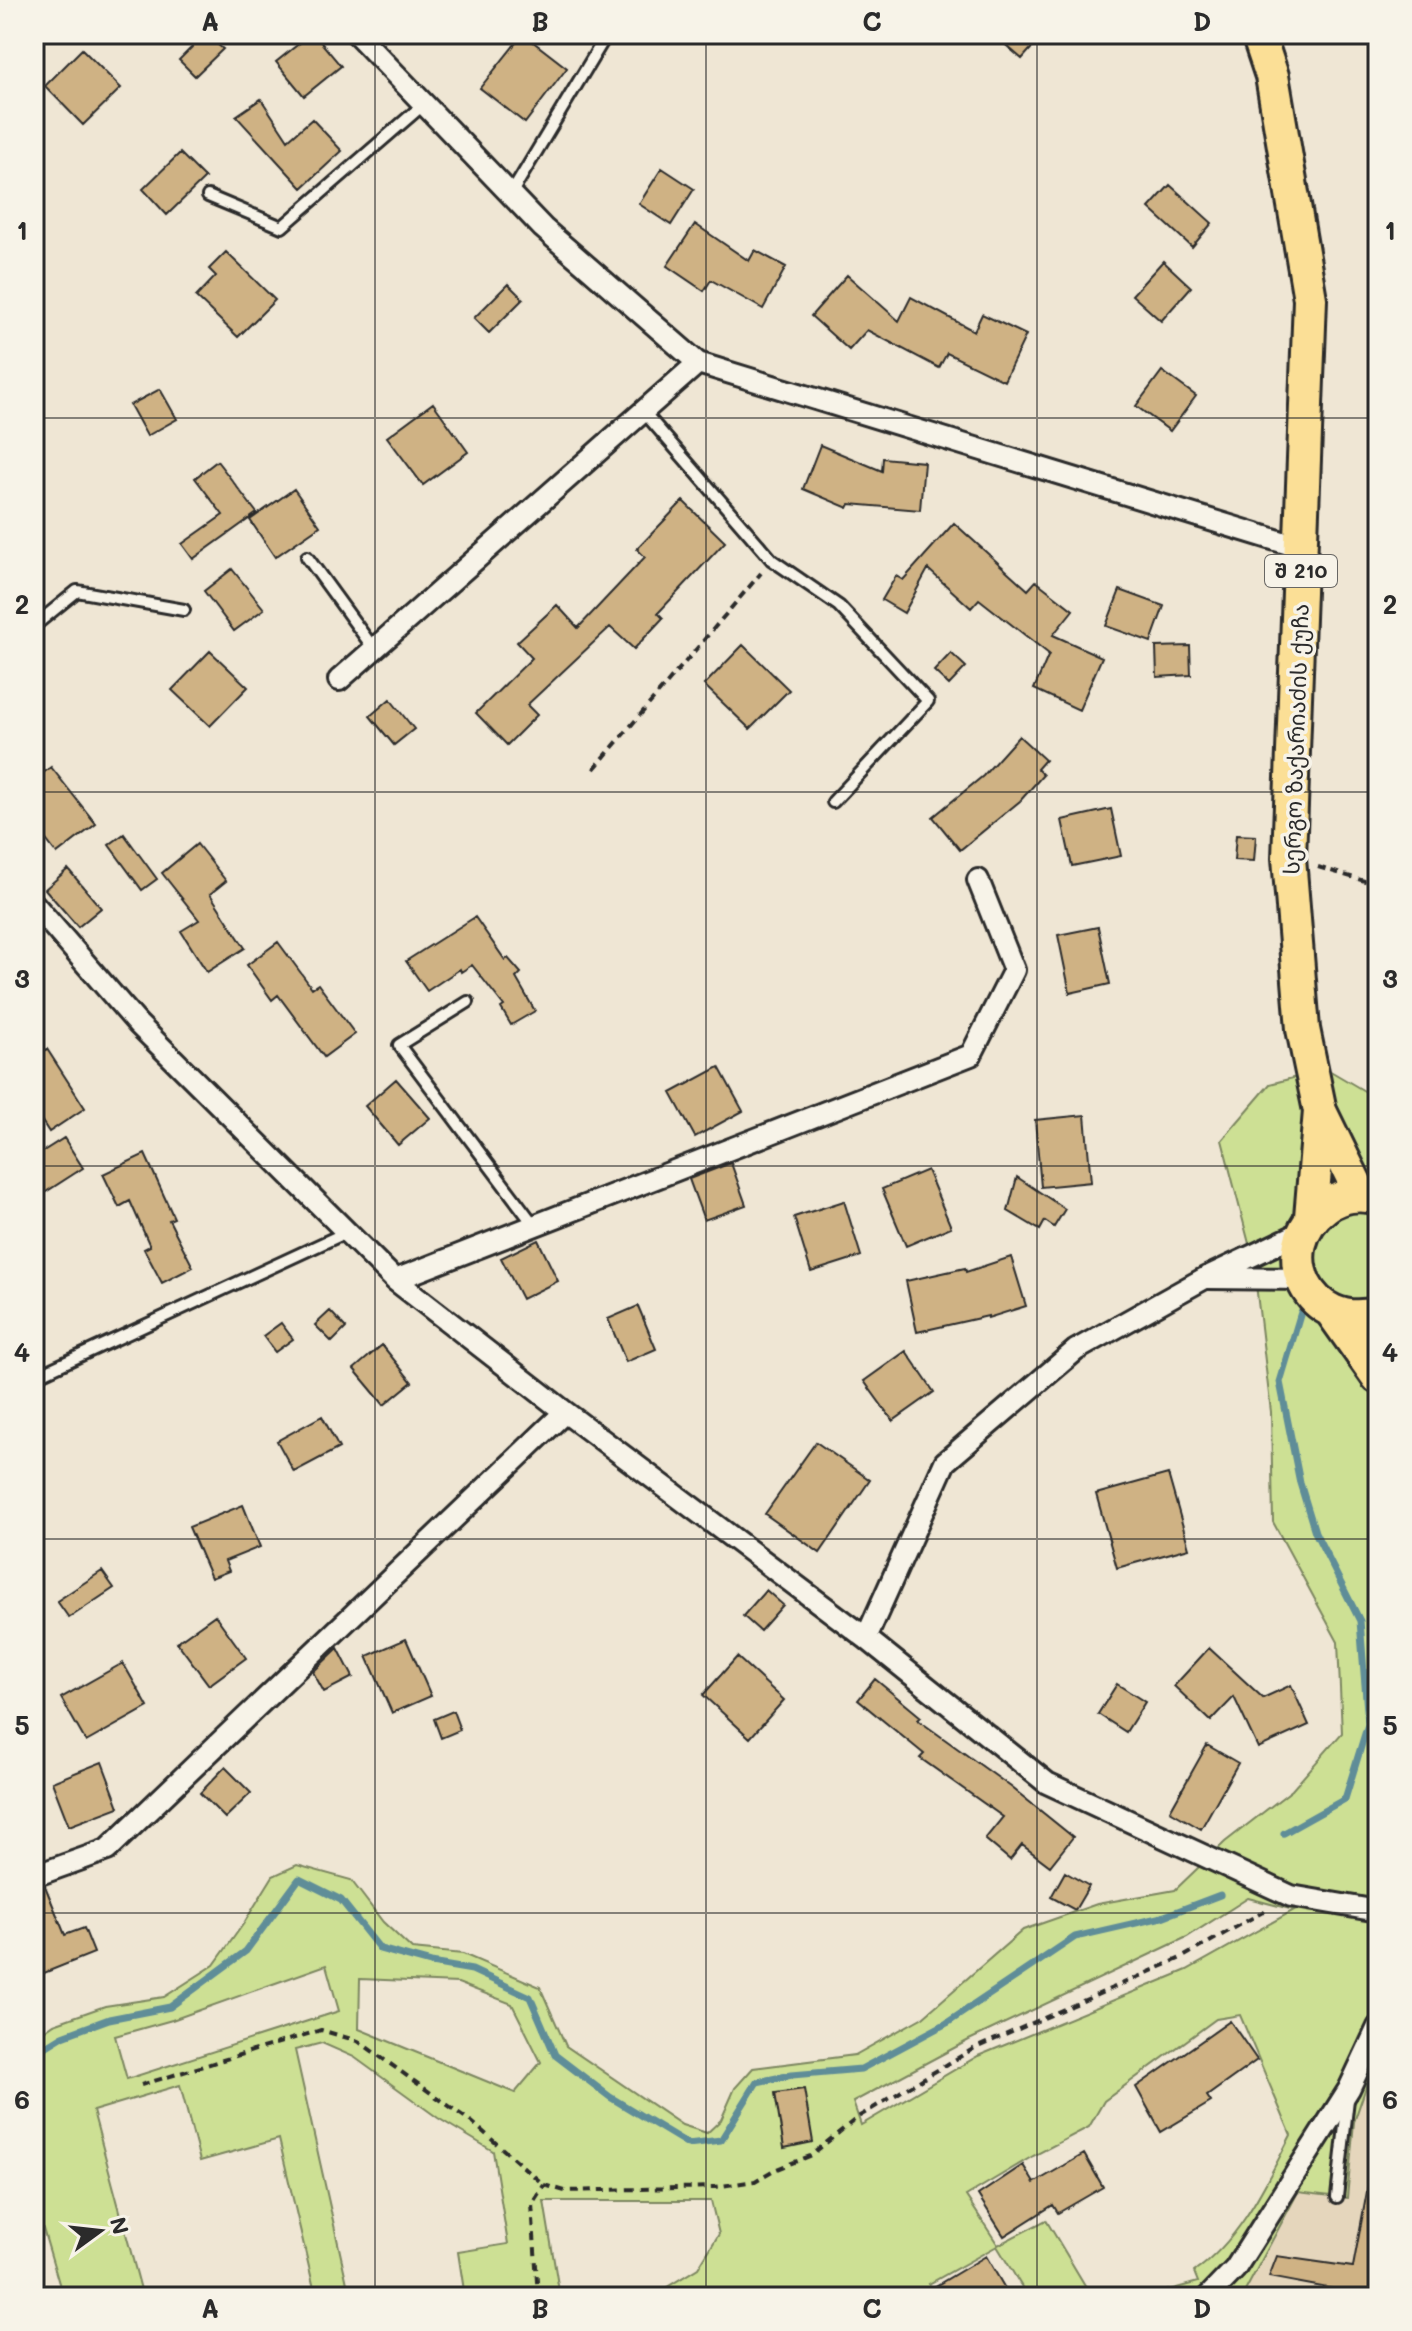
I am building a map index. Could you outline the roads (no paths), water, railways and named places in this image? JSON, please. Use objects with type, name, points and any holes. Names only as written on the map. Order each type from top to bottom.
[{"type":"main road","name":"სერგო ზაქარიაძის ქუჩა","points":[[1258,34],[1272,76],[1310,299],[1289,858],[1303,1029],[1320,1111],[1307,1225],[1297,1256],[1302,1279]]},
{"type":"main road","name":"სერგო ზაქარიაძის ქუჩა","points":[[1320,1111],[1370,1196]]},
{"type":"main road","points":[[1307,1225],[1333,1200],[1370,1196]]},
{"type":"main road","points":[[1302,1279],[1314,1298],[1332,1312],[1378,1377]]},
{"type":"main road","points":[[1332,1312],[1362,1318],[1378,1313]]},
{"type":"street","points":[[357,34],[543,228],[698,363],[1302,548]]},
{"type":"street","points":[[339,680],[698,363]]},
{"type":"street","points":[[395,1280],[971,1055],[1014,970],[978,880]]},
{"type":"street","points":[[34,904],[138,1024],[395,1280],[866,1638],[1047,1783],[1291,1896],[1378,1911]]},
{"type":"street","points":[[866,1638],[945,1462],[1076,1350],[1307,1225]]},
{"type":"street","points":[[1205,1278],[1302,1279]]},
{"type":"street","points":[[34,1876],[107,1850],[565,1412]]},
{"type":"street","points":[[1208,2297],[1235,2269],[1349,2089],[1378,2027]]},
{"type":"lane","points":[[511,194],[607,34]]},
{"type":"lane","points":[[208,196],[282,227],[424,104]]},
{"type":"lane","points":[[643,411],[772,560],[839,606],[928,701],[833,802]]},
{"type":"lane","points":[[307,557],[374,649]]},
{"type":"lane","points":[[34,626],[77,591],[184,610]]},
{"type":"lane","points":[[468,1002],[399,1045],[534,1225]]},
{"type":"lane","points":[[34,1377],[345,1233]]},
{"type":"lane","points":[[1337,2197],[1349,2089]]},
{"type":"waterway","points":[[1284,1833],[1345,1799],[1368,1724],[1360,1621],[1315,1532],[1300,1483],[1280,1382],[1301,1312]]},
{"type":"waterway","points":[[34,2054],[63,2036],[109,2019],[170,2007],[246,1951],[299,1879],[341,1900],[380,1949],[472,1970],[530,1997],[555,2055],[610,2097],[688,2144],[721,2140],[757,2082],[792,2075],[861,2069],[947,2023],[1075,1937],[1162,1917],[1220,1895]]}]
